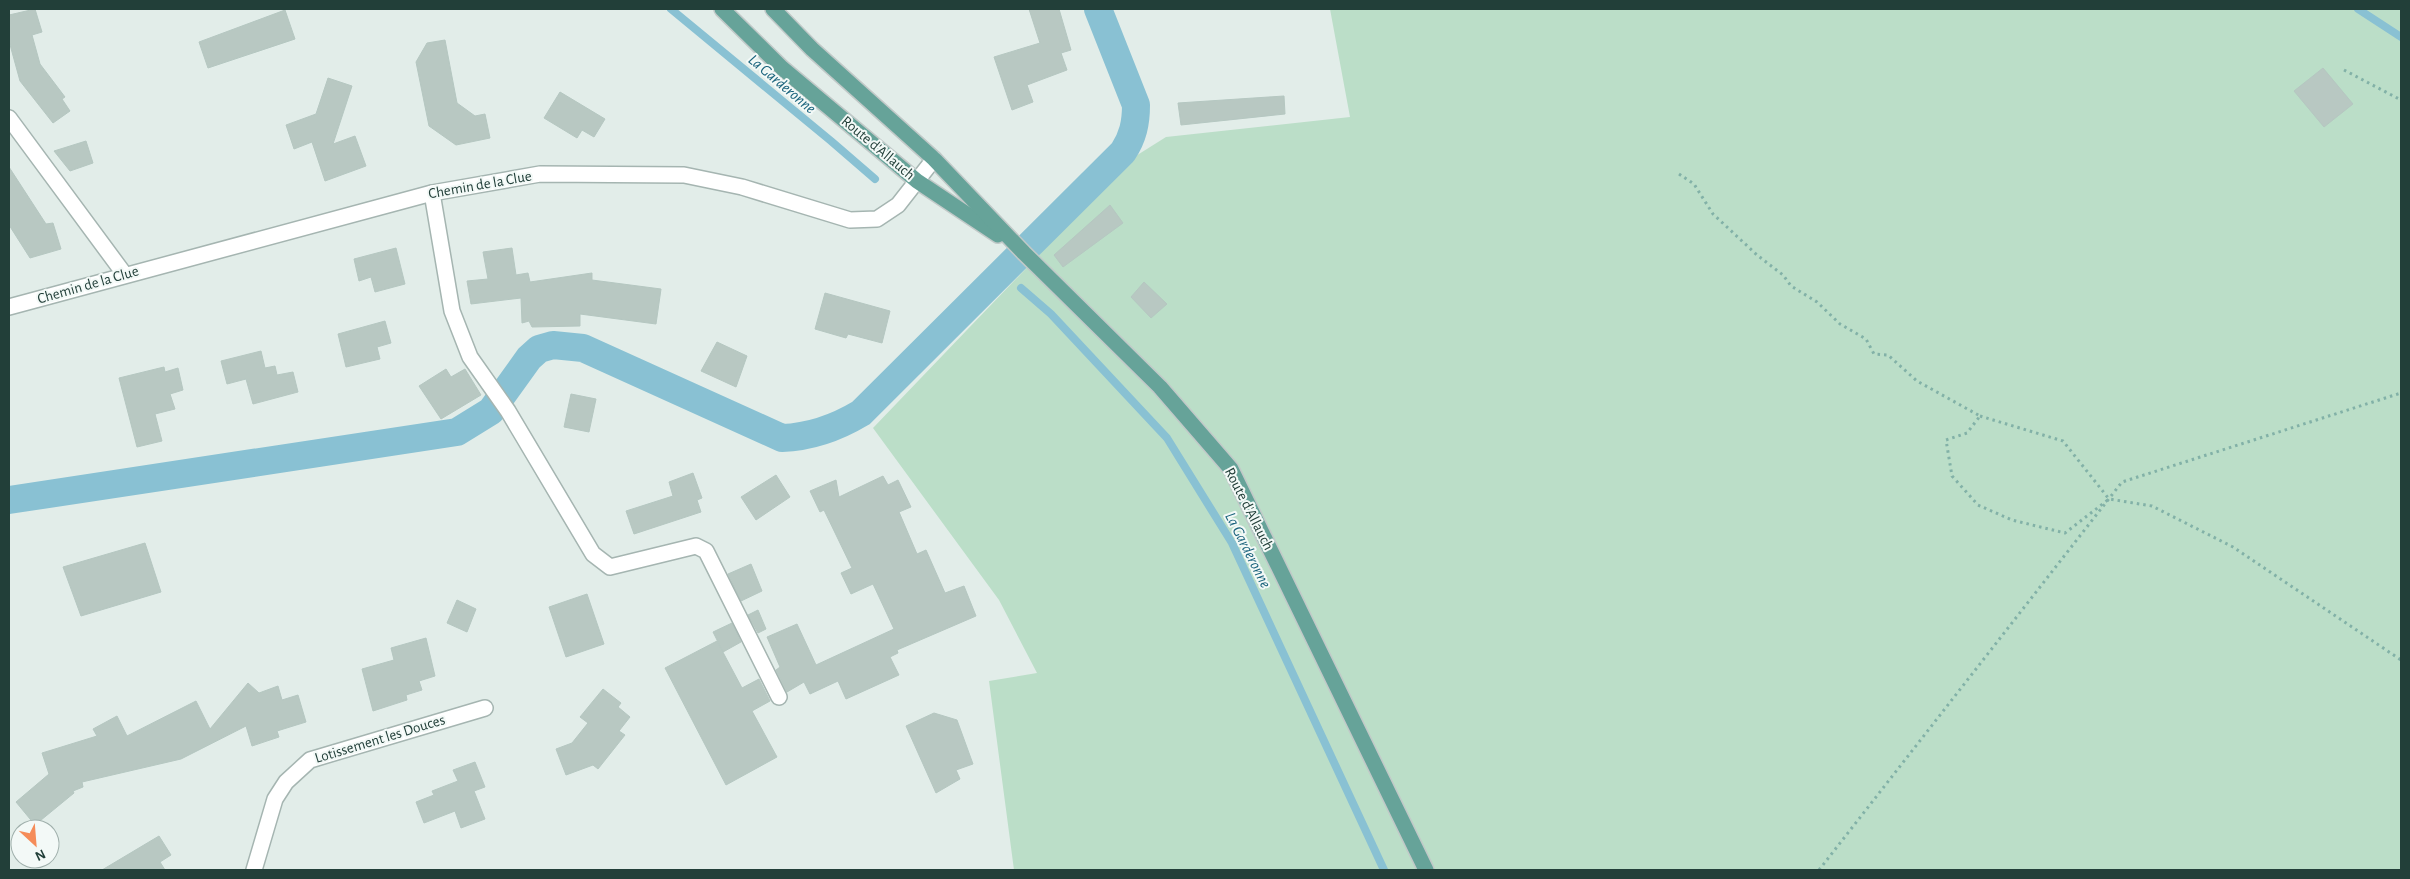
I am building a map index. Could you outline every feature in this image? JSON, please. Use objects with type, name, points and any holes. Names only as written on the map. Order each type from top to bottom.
[{"type":"main road","name":"Route d'Allauch","points":[[722,9],[782,68],[917,181],[1024,253]]},
{"type":"main road","name":"Route d'Allauch","points":[[773,9],[812,50],[934,159],[1024,253],[1160,387],[1231,469],[1426,870]]},
{"type":"street","points":[[9,118],[125,275]]},
{"type":"street","name":"Chemin de la Clue","points":[[9,308],[432,193],[540,174],[684,175],[742,187],[850,220],[877,219],[898,205],[934,159]]},
{"type":"street","points":[[432,193],[452,310],[470,357],[508,411],[593,554],[610,567],[696,546],[706,551],[779,697]]},
{"type":"street","name":"Lotissement les Douces","points":[[254,870],[275,799],[286,782],[310,760],[485,708]]},
{"type":"path","points":[[2344,70],[2401,100]]},
{"type":"path","points":[[1679,174],[1694,184],[1713,214],[1783,275],[1791,286],[1817,302],[1840,324],[1866,339],[1874,354],[1888,355],[1917,381],[1980,416],[2063,441],[2109,500],[2152,506],[2233,547],[2401,660]]},
{"type":"path","points":[[1819,870],[2122,482],[2401,393]]},
{"type":"path","points":[[1980,416],[1967,433],[1946,440],[1952,476],[1978,506],[2012,520],[2065,533],[2109,500]]},
{"type":"green space","points":[[1330,9],[2401,9],[2401,870],[1014,870],[989,681],[1037,673],[999,600],[873,428],[1131,159],[1166,137],[1350,117]]},
{"type":"building","points":[[35,9],[42,32],[32,35],[40,64],[65,97],[62,99],[70,111],[53,123],[20,81],[9,41],[9,15]]},
{"type":"building","points":[[1029,9],[1059,9],[1071,50],[1061,53],[1067,70],[1027,85],[1033,102],[1012,110],[994,57],[1040,43]]},
{"type":"building","points":[[285,10],[295,39],[208,68],[199,42]]},
{"type":"building","points":[[445,40],[457,103],[475,116],[485,114],[490,138],[456,145],[429,126],[416,62],[427,43]]},
{"type":"building","points":[[2323,68],[2353,104],[2324,127],[2294,91]]},
{"type":"building","points":[[328,78],[352,86],[333,144],[355,136],[366,166],[325,181],[312,142],[294,149],[286,125],[316,114]]},
{"type":"building","points":[[560,92],[605,119],[594,137],[582,130],[577,138],[544,118]]},
{"type":"building","points":[[1284,96],[1285,114],[1181,125],[1178,103]]},
{"type":"building","points":[[86,141],[93,163],[70,171],[54,151]]},
{"type":"building","points":[[9,167],[46,224],[53,223],[61,249],[30,258],[9,225]]},
{"type":"building","points":[[1110,205],[1123,223],[1063,267],[1054,255]]},
{"type":"building","points":[[396,248],[405,284],[375,292],[371,277],[359,281],[354,259]]},
{"type":"building","points":[[512,248],[516,275],[528,273],[530,282],[592,273],[592,280],[661,289],[656,324],[580,314],[580,326],[532,327],[529,321],[522,323],[521,298],[471,304],[467,281],[488,279],[483,252]]},
{"type":"building","points":[[1144,282],[1167,304],[1151,318],[1131,297]]},
{"type":"building","points":[[825,293],[890,311],[882,343],[848,334],[846,338],[815,329]]},
{"type":"building","points":[[385,321],[391,343],[377,347],[380,359],[346,367],[338,334]]},
{"type":"building","points":[[717,342],[747,356],[736,387],[701,371]]},
{"type":"building","points":[[261,351],[265,368],[275,366],[277,375],[293,372],[298,392],[253,404],[246,379],[227,384],[221,361]]},
{"type":"building","points":[[164,367],[165,372],[178,368],[183,390],[170,394],[175,409],[155,414],[162,441],[137,447],[119,378]]},
{"type":"building","points":[[446,369],[451,377],[465,369],[481,395],[441,419],[419,386]]},
{"type":"building","points":[[571,394],[596,399],[589,432],[564,427]]},
{"type":"building","points":[[693,473],[702,498],[697,500],[701,512],[634,534],[626,511],[673,496],[669,482]]},
{"type":"building","points":[[776,475],[790,497],[756,520],[741,497]]},
{"type":"building","points":[[883,476],[888,485],[898,480],[911,507],[899,512],[917,554],[926,550],[945,593],[964,586],[976,616],[897,650],[898,653],[890,657],[899,675],[846,699],[838,681],[810,694],[804,682],[787,692],[776,670],[780,667],[767,637],[797,624],[816,665],[894,629],[873,584],[851,594],[841,573],[852,568],[824,510],[820,512],[810,491],[836,480],[839,497]]},
{"type":"building","points":[[145,543],[161,592],[81,616],[63,567]]},
{"type":"building","points":[[751,564],[762,591],[741,601],[728,574]]},
{"type":"building","points":[[587,594],[604,644],[566,657],[549,607]]},
{"type":"building","points":[[457,600],[476,609],[467,632],[447,623]]},
{"type":"building","points":[[758,610],[766,629],[758,633],[748,615]]},
{"type":"building","points":[[732,623],[741,642],[723,652],[713,632]]},
{"type":"building","points":[[426,638],[435,676],[419,681],[422,690],[406,695],[407,700],[373,711],[362,669],[394,660],[391,648]]},
{"type":"building","points":[[717,641],[742,688],[759,679],[770,701],[752,711],[777,757],[726,785],[665,668]]},
{"type":"building","points":[[248,683],[259,693],[278,686],[282,700],[298,695],[306,722],[277,731],[279,737],[252,746],[246,726],[181,759],[82,782],[83,787],[73,791],[74,793],[42,819],[30,819],[16,802],[49,774],[42,753],[97,736],[93,729],[117,716],[127,736],[196,701],[210,729]]},
{"type":"building","points":[[603,689],[621,703],[618,707],[630,717],[619,731],[625,735],[598,769],[593,765],[566,775],[556,749],[572,743],[588,723],[580,717]]},
{"type":"building","points":[[934,713],[957,720],[973,764],[956,770],[960,779],[936,793],[906,726]]},
{"type":"building","points":[[475,762],[485,787],[474,791],[485,819],[461,828],[455,811],[424,823],[416,802],[434,795],[432,791],[458,781],[453,770]]},
{"type":"building","points":[[159,836],[171,855],[160,862],[165,870],[102,870]]},
{"type":"waterway","name":"La Garderonne","points":[[671,9],[875,179]]},
{"type":"waterway","points":[[9,500],[457,432],[491,411],[529,358],[539,349],[553,345],[583,348],[782,438],[813,434],[842,423],[861,413],[1123,152],[1133,130],[1136,105],[1098,9]]},
{"type":"waterway","points":[[2358,9],[2401,37]]},
{"type":"waterway","name":"La Garderonne","points":[[1021,288],[1051,314],[1167,438],[1232,543],[1384,870]]}]
